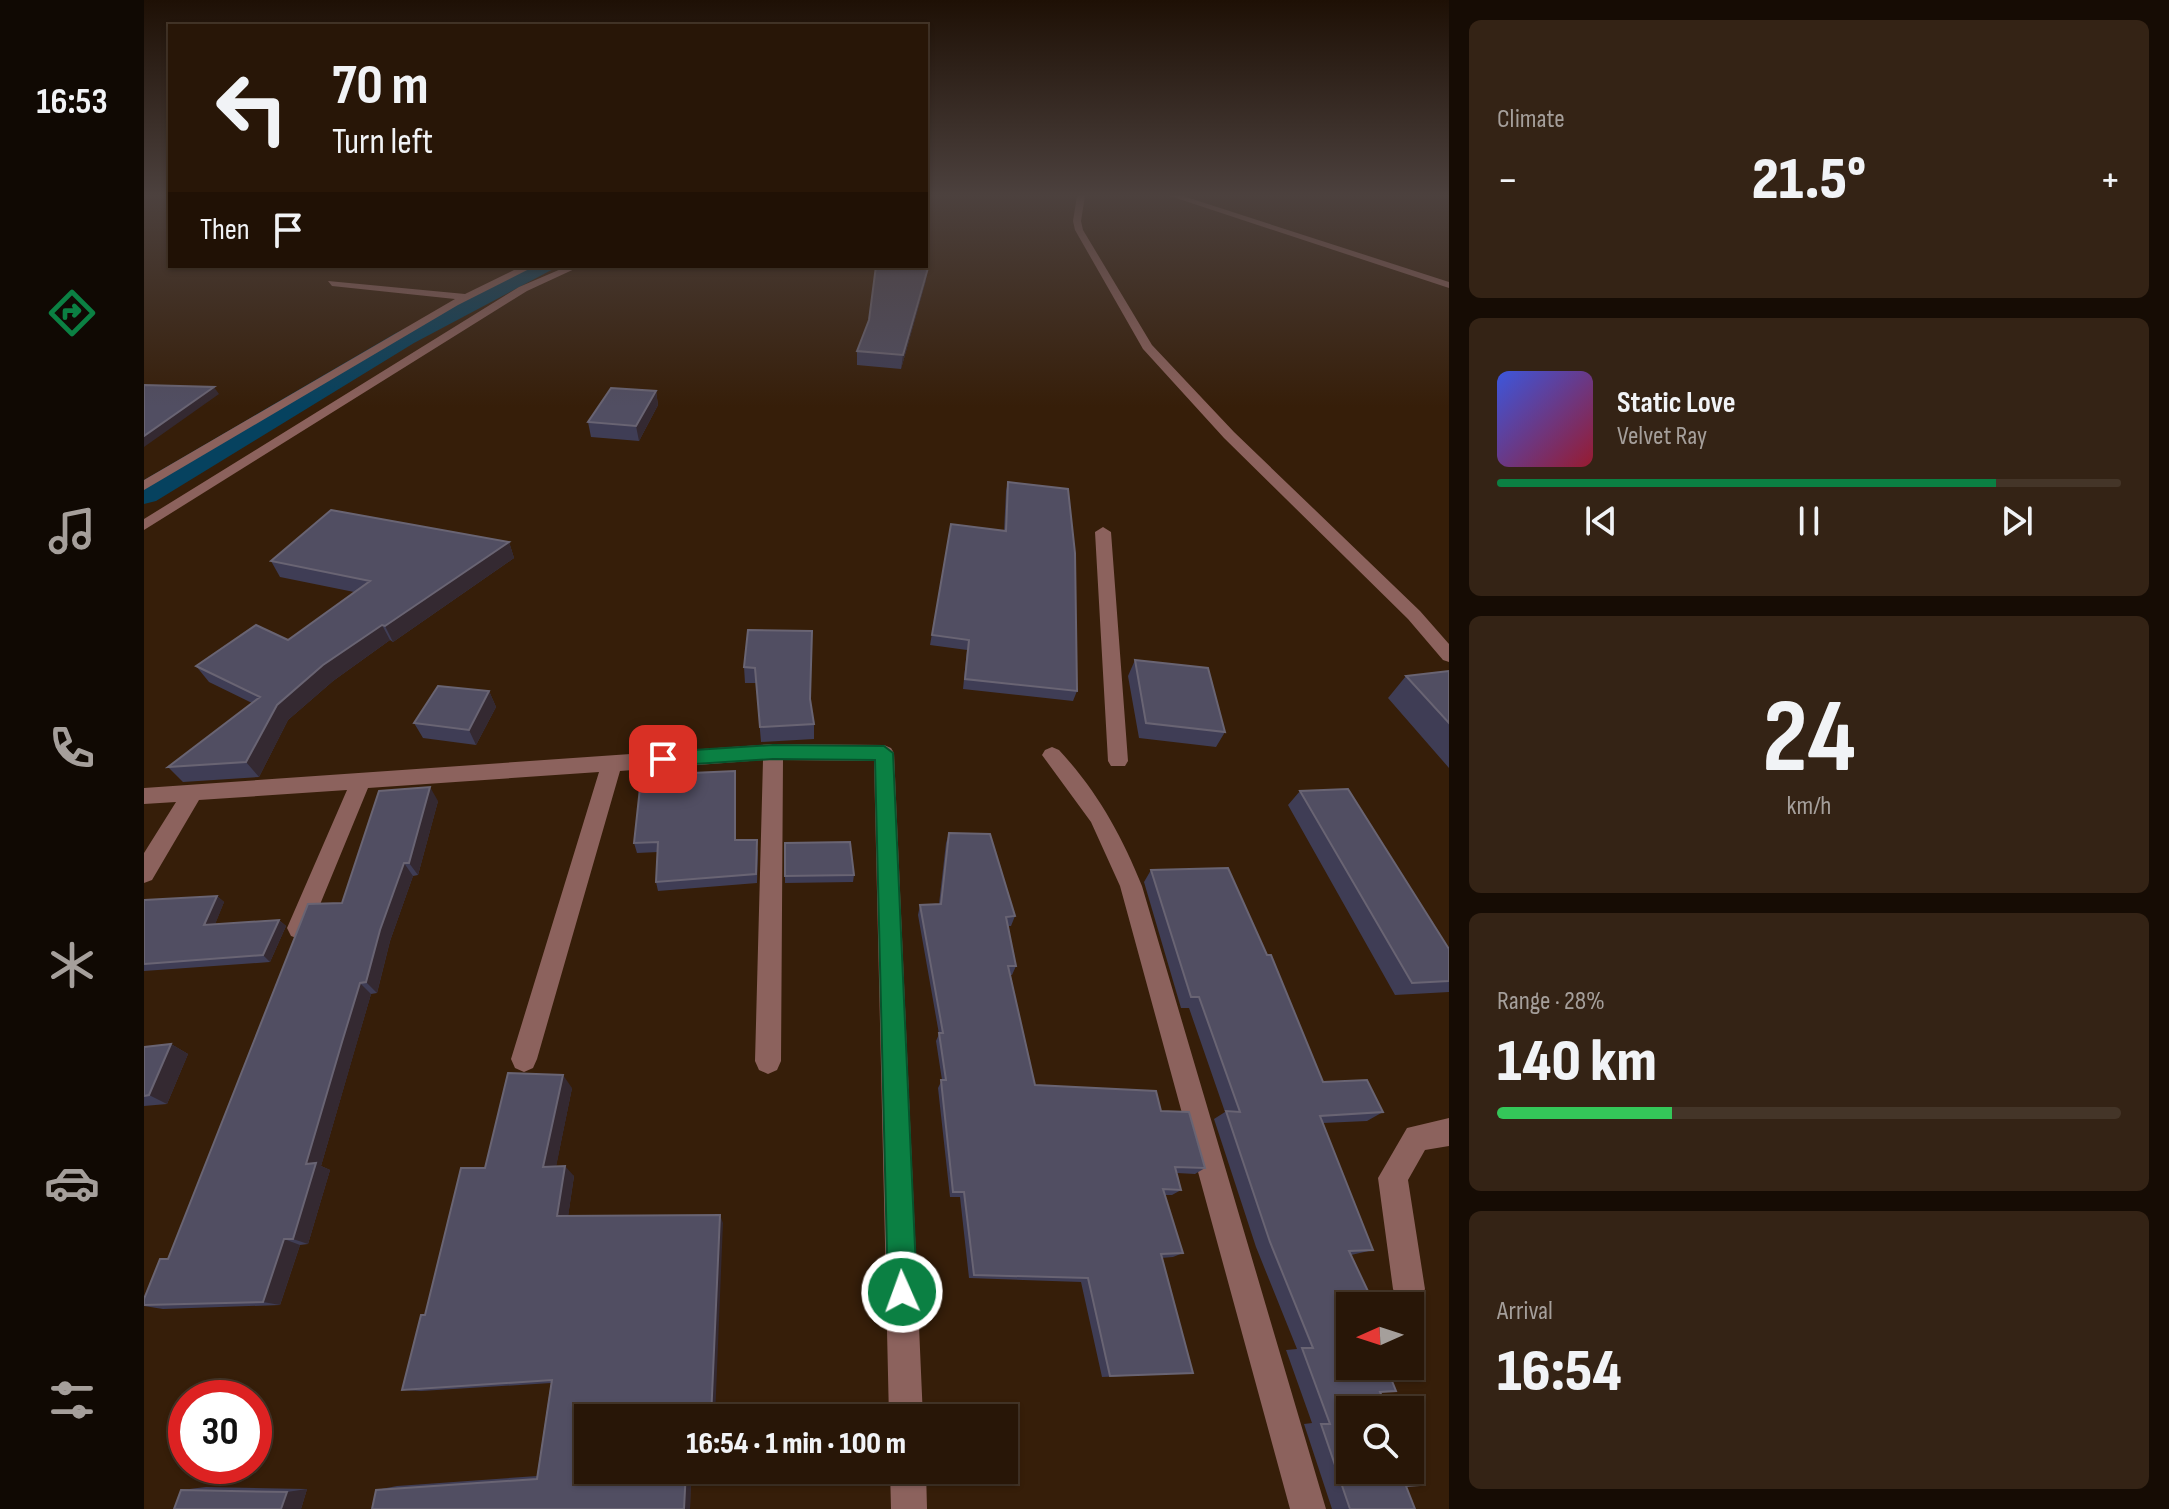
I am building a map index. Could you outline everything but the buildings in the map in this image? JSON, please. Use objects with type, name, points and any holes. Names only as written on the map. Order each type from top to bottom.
[{"type":"street","points":[[1100,266],[1147,347],[1229,435],[1414,615],[1449,656]]},
{"type":"street","points":[[1392,266],[1449,285]]},
{"type":"street","points":[[144,486],[467,297],[526,268]]},
{"type":"street","points":[[144,525],[523,289],[571,268]]},
{"type":"street","points":[[332,283],[467,297]]},
{"type":"street","points":[[1103,532],[1118,761]]},
{"type":"street","points":[[768,1061],[773,752]]},
{"type":"street","points":[[144,796],[773,752],[884,753],[906,1404]]},
{"type":"street","points":[[1052,755],[1090,797],[1111,835],[1131,886],[1308,1509]]},
{"type":"street","points":[[524,1059],[612,763]]},
{"type":"street","points":[[292,946],[361,781]]},
{"type":"street","points":[[144,873],[193,792]]},
{"type":"street","points":[[1409,1289],[1393,1178],[1417,1138],[1449,1132]]},
{"type":"street","points":[[908,1484],[909,1509]]},
{"type":"waterway","points":[[144,494],[405,338],[544,268]]},
{"type":"route","points":[[663,759],[773,752],[884,753],[902,1292]]}]
